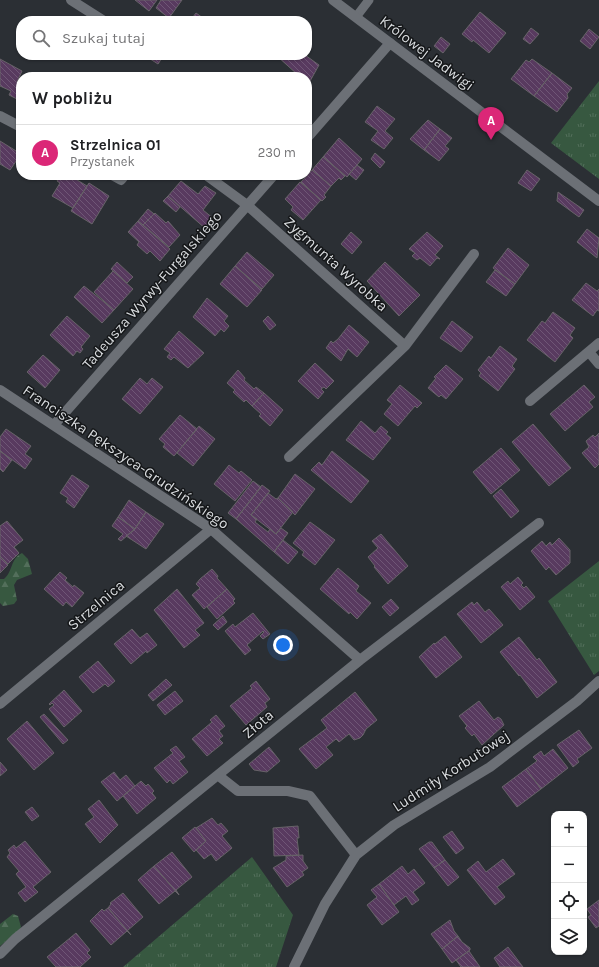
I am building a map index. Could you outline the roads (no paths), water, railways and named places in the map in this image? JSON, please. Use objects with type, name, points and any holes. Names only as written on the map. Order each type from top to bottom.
[{"type":"street","points":[[71,0],[96,16]]},
{"type":"street","name":"Królowej Jadwigi","points":[[333,0],[599,201]]},
{"type":"street","points":[[312,132],[390,43]]},
{"type":"street","points":[[0,116],[16,124]]},
{"type":"street","name":"Zygmunta Wyrobka","points":[[213,180],[247,205],[405,346]]},
{"type":"street","name":"Tadeusza Wyrwy-Furgalskiego","points":[[54,425],[270,180]]},
{"type":"street","points":[[290,457],[405,346],[474,254]]},
{"type":"street","points":[[530,401],[599,343]]},
{"type":"street","points":[[589,352],[599,364]]},
{"type":"street","name":"Franciszka Pększyca-Grudzińskiego","points":[[0,390],[210,529],[360,660]]},
{"type":"street","name":"Złota","points":[[0,954],[22,934],[219,776],[360,660],[539,523]]},
{"type":"street","name":"Strzelnica","points":[[0,704],[210,529]]},
{"type":"street","name":"Ludmiły Korbutowej","points":[[294,967],[325,904],[356,855],[394,825],[490,767],[577,701],[599,681]]},
{"type":"street","points":[[219,776],[238,791],[288,791],[310,796],[356,855]]},
{"type":"lane","points":[[356,17],[368,0]]},
{"type":"place","name":"Strzelnica 01","points":[[491,140]]}]
